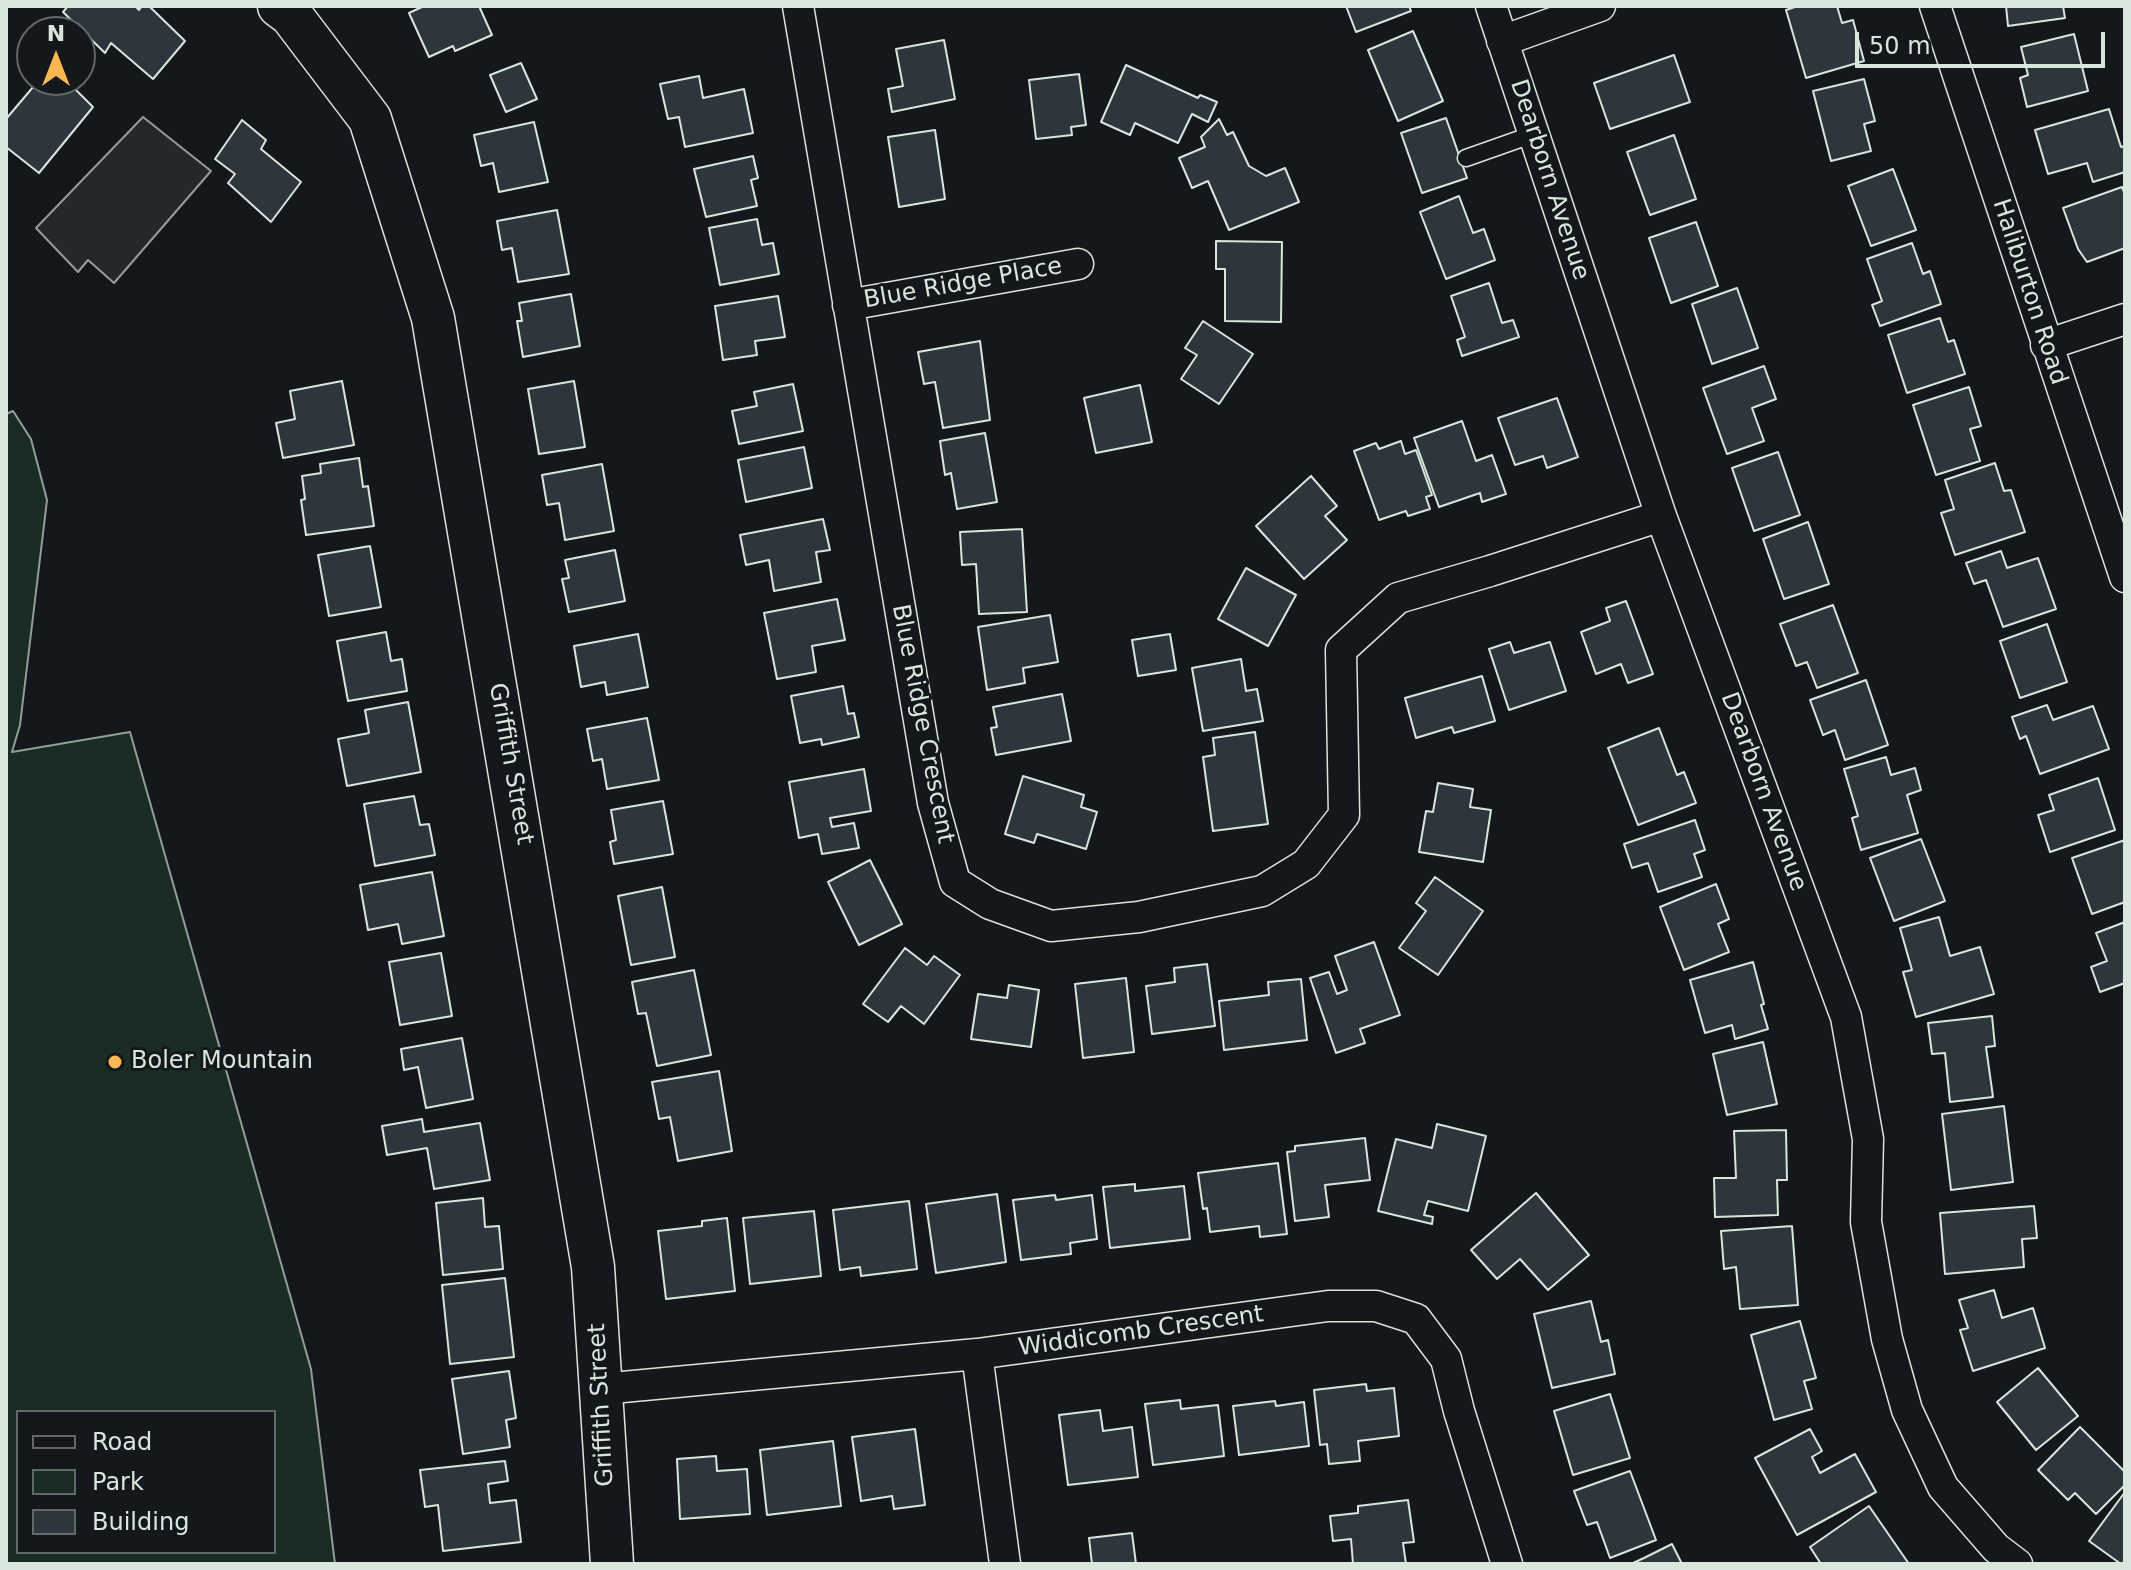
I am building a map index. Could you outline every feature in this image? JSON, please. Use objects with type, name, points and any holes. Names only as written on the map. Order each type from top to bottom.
[{"type":"street","name":"Blue Ridge Crescent","points":[[798,6],[933,803],[955,882],[990,904],[1051,926],[1139,917],[1262,891],[1306,864],[1344,815],[1341,650],[1398,598],[1661,516]]},
{"type":"street","name":"Dearborn Avenue","points":[[1491,6],[1661,516],[1846,1017],[1868,1139],[1866,1222],[1887,1339],[1907,1410],[1943,1487],[1996,1548],[2017,1564]]},
{"type":"street","points":[[1502,41],[1600,6]]},
{"type":"street","name":"Haliburton Road","points":[[1935,6],[2125,577]]},
{"type":"street","name":"Griffith Street","points":[[291,9],[370,119],[433,318],[593,1267],[612,1564]]},
{"type":"street","name":"Blue Ridge Place","points":[[848,305],[1078,264]]},
{"type":"street","points":[[2046,345],[2125,319]]},
{"type":"street","name":"Widdicomb Crescent","points":[[601,1389],[977,1354],[1328,1306],[1376,1306],[1416,1319],[1446,1359],[1507,1564]]},
{"type":"street","points":[[977,1354],[1005,1564]]},
{"type":"lane","points":[[1466,158],[1534,134]]},
{"type":"green space","name":"Boler Mountain","points":[[13,411],[31,439],[47,500],[20,725],[12,752],[130,732],[311,1369],[335,1564],[6,1564],[6,414]]},
{"type":"shaded area","points":[[143,117],[211,171],[114,283],[88,260],[78,272],[36,228]]},
{"type":"building","points":[[68,6],[135,6],[139,10],[142,6],[149,6],[185,41],[153,79],[111,43],[105,53],[96,44],[96,16],[67,16],[63,12]]},
{"type":"building","points":[[424,6],[479,6],[492,35],[455,51],[453,46],[429,57],[409,13]]},
{"type":"building","points":[[1346,6],[1409,6],[1411,11],[1356,32]]},
{"type":"building","points":[[1798,6],[1837,6],[1842,23],[1853,20],[1864,61],[1806,78],[1786,10]]},
{"type":"building","points":[[2006,6],[2063,6],[2065,18],[2008,26]]},
{"type":"building","points":[[1413,31],[1443,101],[1398,121],[1368,50]]},
{"type":"building","points":[[2074,34],[2088,91],[2027,107],[2020,78],[2028,75],[2021,47]]},
{"type":"building","points":[[944,40],[955,99],[892,112],[888,89],[903,86],[896,49]]},
{"type":"building","points":[[1674,55],[1690,102],[1610,129],[1594,83]]},
{"type":"building","points":[[521,63],[537,99],[506,112],[490,75]]},
{"type":"building","points":[[1126,65],[1198,98],[1200,95],[1217,102],[1208,122],[1192,114],[1178,143],[1135,123],[1130,135],[1101,122]]},
{"type":"building","points":[[1079,74],[1086,125],[1071,127],[1072,135],[1036,139],[1029,80]]},
{"type":"building","points":[[699,76],[703,98],[744,89],[753,133],[685,147],[679,117],[668,119],[660,84]]},
{"type":"building","points":[[1864,79],[1875,121],[1864,124],[1871,151],[1831,161],[1813,91]]},
{"type":"building","points":[[25,96],[82,96],[93,107],[39,173],[6,147],[6,119]]},
{"type":"building","points":[[2109,109],[2121,147],[2125,146],[2125,172],[2093,182],[2087,163],[2048,174],[2035,130]]},
{"type":"building","points":[[1446,118],[1467,178],[1422,193],[1401,133]]},
{"type":"building","points":[[1219,119],[1227,135],[1233,132],[1249,166],[1266,176],[1285,168],[1299,202],[1229,230],[1208,181],[1192,188],[1179,158],[1205,147],[1201,137]]},
{"type":"building","points":[[242,120],[266,140],[261,149],[301,182],[271,222],[228,183],[235,174],[215,159]]},
{"type":"building","points":[[534,122],[548,182],[499,192],[493,163],[481,166],[474,135]]},
{"type":"building","points":[[935,130],[945,199],[899,207],[888,137]]},
{"type":"building","points":[[1674,135],[1696,199],[1650,215],[1627,152]]},
{"type":"building","points":[[753,156],[758,178],[751,180],[757,206],[706,217],[694,169]]},
{"type":"building","points":[[1893,169],[1916,230],[1871,246],[1848,186]]},
{"type":"building","points":[[2122,187],[2125,195],[2125,248],[2087,262],[2078,249],[2063,208]]},
{"type":"building","points":[[1459,196],[1473,233],[1484,229],[1495,260],[1446,279],[1420,212]]},
{"type":"building","points":[[557,210],[569,274],[518,282],[512,248],[502,250],[497,221]]},
{"type":"building","points":[[757,219],[762,245],[773,243],[779,274],[720,285],[709,228]]},
{"type":"building","points":[[1696,222],[1718,286],[1671,303],[1649,238]]},
{"type":"building","points":[[1216,241],[1282,242],[1281,322],[1225,321],[1225,269],[1216,269]]},
{"type":"building","points":[[1912,243],[1923,274],[1930,271],[1941,304],[1880,326],[1872,305],[1882,301],[1867,259]]},
{"type":"building","points":[[1489,283],[1502,323],[1513,320],[1519,337],[1462,356],[1457,340],[1465,337],[1451,296]]},
{"type":"building","points":[[1737,288],[1758,348],[1712,364],[1692,304]]},
{"type":"building","points":[[571,294],[580,346],[523,357],[517,321],[522,321],[519,303]]},
{"type":"building","points":[[778,296],[785,337],[755,341],[757,355],[723,360],[715,306]]},
{"type":"building","points":[[1940,318],[1948,342],[1954,340],[1965,374],[1907,393],[1888,335]]},
{"type":"building","points":[[1203,321],[1253,354],[1219,404],[1181,379],[1197,355],[1185,348]]},
{"type":"building","points":[[980,341],[990,420],[943,428],[935,382],[924,384],[918,352]]},
{"type":"building","points":[[1764,366],[1776,399],[1752,408],[1764,441],[1727,454],[1703,388]]},
{"type":"building","points":[[342,381],[354,445],[283,458],[276,423],[295,419],[290,391]]},
{"type":"building","points":[[574,381],[585,447],[539,454],[528,389]]},
{"type":"building","points":[[793,384],[803,431],[739,444],[732,411],[757,406],[754,392]]},
{"type":"building","points":[[1140,385],[1152,442],[1096,453],[1084,398]]},
{"type":"building","points":[[1969,387],[1981,426],[1970,429],[1980,461],[1936,475],[1913,405]]},
{"type":"building","points":[[1557,398],[1578,457],[1547,468],[1543,456],[1515,465],[1498,418]]},
{"type":"building","points":[[1462,421],[1476,461],[1492,455],[1506,494],[1482,502],[1480,493],[1439,507],[1414,438]]},
{"type":"building","points":[[985,433],[997,502],[957,509],[951,473],[945,475],[940,441]]},
{"type":"building","points":[[1401,441],[1405,454],[1416,450],[1432,495],[1426,497],[1430,509],[1408,516],[1406,511],[1379,520],[1354,451],[1376,443],[1379,449]]},
{"type":"building","points":[[804,447],[812,488],[746,502],[738,460]]},
{"type":"building","points":[[1778,452],[1800,515],[1754,531],[1732,468]]},
{"type":"building","points":[[359,458],[363,487],[368,486],[374,526],[306,535],[301,500],[305,499],[302,476],[321,473],[320,464]]},
{"type":"building","points":[[1995,463],[2004,491],[2011,490],[2025,532],[1955,555],[1941,513],[1954,509],[1945,480]]},
{"type":"building","points":[[602,464],[614,531],[565,540],[559,503],[547,505],[542,475]]},
{"type":"building","points":[[1311,476],[1337,506],[1325,516],[1347,540],[1304,579],[1256,526]]},
{"type":"building","points":[[823,519],[830,550],[816,552],[821,582],[774,591],[769,560],[746,565],[740,535]]},
{"type":"building","points":[[1808,522],[1829,584],[1784,599],[1763,539]]},
{"type":"building","points":[[1022,529],[1027,612],[979,614],[976,564],[962,565],[960,532]]},
{"type":"building","points":[[370,546],[381,607],[329,616],[318,555]]},
{"type":"building","points":[[615,550],[625,601],[569,612],[562,579],[569,578],[565,560]]},
{"type":"building","points":[[2001,551],[2007,568],[2038,558],[2056,609],[2003,627],[1986,580],[1974,584],[1966,563]]},
{"type":"building","points":[[1246,568],[1296,595],[1268,646],[1218,619]]},
{"type":"building","points":[[837,599],[845,640],[812,646],[816,672],[777,679],[764,613]]},
{"type":"building","points":[[1626,601],[1653,674],[1628,683],[1621,664],[1596,674],[1581,632],[1610,621],[1606,608]]},
{"type":"building","points":[[1833,605],[1858,673],[1817,688],[1807,662],[1796,666],[1780,624]]},
{"type":"building","points":[[1050,615],[1058,662],[1023,668],[1025,683],[987,690],[978,627]]},
{"type":"building","points":[[2047,624],[2067,682],[2020,698],[2000,641]]},
{"type":"building","points":[[386,632],[391,661],[402,659],[407,691],[348,701],[337,641]]},
{"type":"building","points":[[638,634],[648,687],[607,695],[605,682],[581,687],[574,646]]},
{"type":"building","points":[[1170,634],[1176,670],[1138,676],[1132,640]]},
{"type":"building","points":[[1510,642],[1514,653],[1550,642],[1566,691],[1509,710],[1489,649]]},
{"type":"building","points":[[1241,659],[1246,691],[1257,689],[1263,721],[1203,731],[1192,668]]},
{"type":"building","points":[[1482,676],[1495,721],[1454,733],[1452,727],[1416,738],[1405,698]]},
{"type":"building","points":[[1866,680],[1888,745],[1845,760],[1835,730],[1823,735],[1810,700]]},
{"type":"building","points":[[843,686],[848,714],[854,713],[859,737],[822,745],[821,739],[800,743],[791,696]]},
{"type":"building","points":[[1062,694],[1071,741],[996,755],[991,728],[997,727],[993,707]]},
{"type":"building","points":[[408,702],[421,772],[347,786],[338,739],[369,733],[365,710]]},
{"type":"building","points":[[2047,705],[2053,720],[2093,706],[2109,749],[2040,774],[2026,736],[2020,739],[2012,717]]},
{"type":"building","points":[[647,718],[659,780],[607,789],[602,759],[593,761],[587,729]]},
{"type":"building","points":[[1659,728],[1677,775],[1684,772],[1696,803],[1638,825],[1608,748]]},
{"type":"building","points":[[1255,732],[1268,824],[1213,831],[1203,757],[1215,755],[1213,738]]},
{"type":"building","points":[[1886,757],[1891,775],[1915,768],[1921,790],[1907,795],[1918,833],[1861,850],[1852,818],[1858,816],[1844,769]]},
{"type":"building","points":[[864,769],[871,811],[830,818],[832,827],[854,823],[859,848],[822,854],[818,834],[799,838],[789,782]]},
{"type":"building","points":[[1023,776],[1084,795],[1081,807],[1097,812],[1086,849],[1037,834],[1034,843],[1005,834]]},
{"type":"building","points":[[2098,778],[2115,830],[2050,852],[2038,815],[2054,810],[2049,795]]},
{"type":"building","points":[[1438,783],[1473,789],[1470,807],[1491,810],[1483,862],[1419,852],[1426,811],[1433,812]]},
{"type":"building","points":[[414,796],[420,825],[429,824],[435,855],[375,866],[364,804]]},
{"type":"building","points":[[663,801],[673,854],[614,864],[610,842],[616,840],[611,810]]},
{"type":"building","points":[[1695,820],[1705,850],[1694,854],[1702,877],[1658,892],[1648,863],[1632,868],[1624,844]]},
{"type":"building","points":[[1921,839],[1945,901],[1894,921],[1870,858]]},
{"type":"building","points":[[2125,840],[2125,902],[2092,914],[2072,858]]},
{"type":"building","points":[[870,860],[902,924],[859,945],[828,882]]},
{"type":"building","points":[[432,872],[444,936],[402,944],[398,924],[368,930],[360,885]]},
{"type":"building","points":[[1435,877],[1483,911],[1438,975],[1399,948],[1426,911],[1416,903]]},
{"type":"building","points":[[1716,884],[1729,919],[1718,924],[1729,952],[1684,970],[1660,907]]},
{"type":"building","points":[[662,887],[675,957],[631,965],[618,896]]},
{"type":"building","points":[[1939,917],[1950,956],[1980,947],[1994,994],[1916,1017],[1903,972],[1912,970],[1900,928]]},
{"type":"building","points":[[2125,922],[2125,983],[2100,992],[2091,967],[2107,961],[2096,933]]},
{"type":"building","points":[[1374,942],[1400,1015],[1360,1029],[1365,1043],[1336,1053],[1310,978],[1329,972],[1337,994],[1347,990],[1335,956]]},
{"type":"building","points":[[905,948],[927,965],[934,956],[960,975],[924,1024],[901,1006],[888,1022],[863,1004]]},
{"type":"building","points":[[441,953],[452,1016],[400,1025],[389,962]]},
{"type":"building","points":[[1753,962],[1768,1029],[1735,1039],[1732,1025],[1705,1033],[1690,980]]},
{"type":"building","points":[[1207,964],[1215,1026],[1152,1034],[1146,986],[1175,982],[1174,968]]},
{"type":"building","points":[[694,970],[711,1055],[657,1066],[646,1013],[638,1014],[632,982]]},
{"type":"building","points":[[1126,978],[1134,1052],[1083,1058],[1075,984]]},
{"type":"building","points":[[1301,979],[1307,1040],[1224,1050],[1219,1001],[1269,995],[1268,982]]},
{"type":"building","points":[[1009,985],[1039,990],[1031,1047],[971,1039],[978,994],[1007,998]]},
{"type":"building","points":[[1992,1016],[1995,1046],[1986,1047],[1993,1097],[1950,1102],[1945,1053],[1932,1054],[1928,1023]]},
{"type":"building","points":[[462,1038],[473,1099],[426,1108],[418,1067],[404,1070],[401,1049]]},
{"type":"building","points":[[1763,1042],[1777,1104],[1727,1115],[1713,1054]]},
{"type":"building","points":[[719,1071],[732,1151],[678,1161],[670,1117],[659,1119],[652,1082]]},
{"type":"building","points":[[2004,1106],[2013,1182],[1951,1190],[1942,1114]]},
{"type":"building","points":[[422,1119],[424,1132],[480,1123],[490,1180],[434,1189],[427,1148],[387,1155],[382,1126]]},
{"type":"building","points":[[1437,1124],[1486,1136],[1468,1211],[1428,1201],[1424,1215],[1433,1217],[1432,1224],[1378,1211],[1396,1139],[1432,1148]]},
{"type":"building","points":[[1786,1130],[1787,1180],[1777,1180],[1778,1215],[1715,1217],[1714,1178],[1736,1178],[1734,1131]]},
{"type":"building","points":[[1365,1138],[1370,1180],[1325,1185],[1329,1217],[1295,1221],[1287,1152],[1295,1151],[1295,1146]]},
{"type":"building","points":[[1278,1163],[1287,1234],[1260,1237],[1259,1226],[1210,1232],[1198,1173]]},
{"type":"building","points":[[1135,1184],[1135,1191],[1184,1186],[1190,1239],[1110,1248],[1103,1187]]},
{"type":"building","points":[[1536,1193],[1589,1255],[1548,1290],[1520,1259],[1497,1279],[1471,1250]]},
{"type":"building","points":[[997,1194],[1006,1262],[936,1273],[926,1204]]},
{"type":"building","points":[[1055,1195],[1056,1200],[1092,1195],[1097,1239],[1070,1243],[1071,1254],[1021,1260],[1013,1200]]},
{"type":"building","points":[[483,1198],[485,1227],[499,1226],[503,1269],[443,1275],[436,1203]]},
{"type":"building","points":[[909,1201],[917,1269],[861,1276],[860,1267],[840,1270],[833,1210]]},
{"type":"building","points":[[2034,1206],[2037,1238],[2022,1239],[2024,1267],[1945,1274],[1940,1213]]},
{"type":"building","points":[[814,1211],[821,1276],[750,1284],[743,1218]]},
{"type":"building","points":[[727,1218],[735,1291],[666,1299],[658,1231],[702,1226],[702,1221]]},
{"type":"building","points":[[1792,1226],[1798,1305],[1740,1309],[1736,1267],[1724,1269],[1721,1231]]},
{"type":"building","points":[[505,1278],[514,1357],[450,1364],[442,1285]]},
{"type":"building","points":[[1994,1290],[2002,1318],[2033,1308],[2045,1348],[1973,1371],[1960,1330],[1968,1328],[1959,1300]]},
{"type":"building","points":[[1591,1301],[1601,1342],[1608,1340],[1615,1374],[1552,1388],[1534,1314]]},
{"type":"building","points":[[1800,1321],[1816,1378],[1804,1381],[1812,1409],[1774,1420],[1751,1335]]},
{"type":"building","points":[[2038,1368],[2078,1416],[2036,1450],[1997,1402]]},
{"type":"building","points":[[509,1371],[516,1418],[506,1420],[510,1447],[463,1454],[452,1379]]},
{"type":"building","points":[[1366,1384],[1367,1391],[1394,1388],[1399,1436],[1358,1441],[1360,1461],[1329,1464],[1327,1444],[1320,1445],[1314,1390]]},
{"type":"building","points":[[1610,1394],[1630,1458],[1573,1475],[1554,1411]]},
{"type":"building","points":[[1180,1400],[1181,1409],[1218,1405],[1224,1456],[1153,1465],[1145,1404]]},
{"type":"building","points":[[1275,1401],[1276,1406],[1304,1402],[1309,1446],[1239,1455],[1233,1406]]},
{"type":"building","points":[[1100,1410],[1103,1431],[1132,1427],[1138,1477],[1068,1485],[1059,1415]]},
{"type":"building","points":[[2080,1427],[2125,1472],[2125,1485],[2096,1514],[2075,1493],[2068,1500],[2038,1470]]},
{"type":"building","points":[[915,1429],[925,1505],[894,1509],[892,1496],[861,1501],[852,1437]]},
{"type":"building","points":[[1810,1429],[1822,1451],[1812,1457],[1820,1473],[1855,1454],[1876,1492],[1797,1535],[1755,1458]]},
{"type":"building","points":[[833,1441],[841,1506],[767,1515],[760,1450]]},
{"type":"building","points":[[716,1456],[717,1471],[747,1469],[750,1514],[680,1519],[677,1459]]},
{"type":"building","points":[[505,1461],[508,1481],[488,1484],[490,1503],[516,1500],[521,1542],[443,1551],[438,1505],[425,1507],[420,1470]]},
{"type":"building","points":[[1630,1471],[1656,1540],[1610,1558],[1597,1522],[1587,1525],[1574,1491]]},
{"type":"building","points":[[2125,1492],[2125,1562],[2121,1564],[2089,1541]]},
{"type":"building","points":[[1408,1500],[1414,1542],[1403,1543],[1406,1564],[1353,1564],[1351,1539],[1333,1541],[1330,1516],[1358,1513],[1358,1506]]},
{"type":"building","points":[[1869,1506],[1909,1564],[1821,1564],[1810,1547]]},
{"type":"building","points":[[1132,1533],[1136,1564],[1092,1564],[1089,1538]]},
{"type":"building","points":[[1672,1544],[1682,1564],[1631,1564],[1644,1558]]},
{"type":"place","name":"Boler Mountain","points":[[115,1062]]}]
